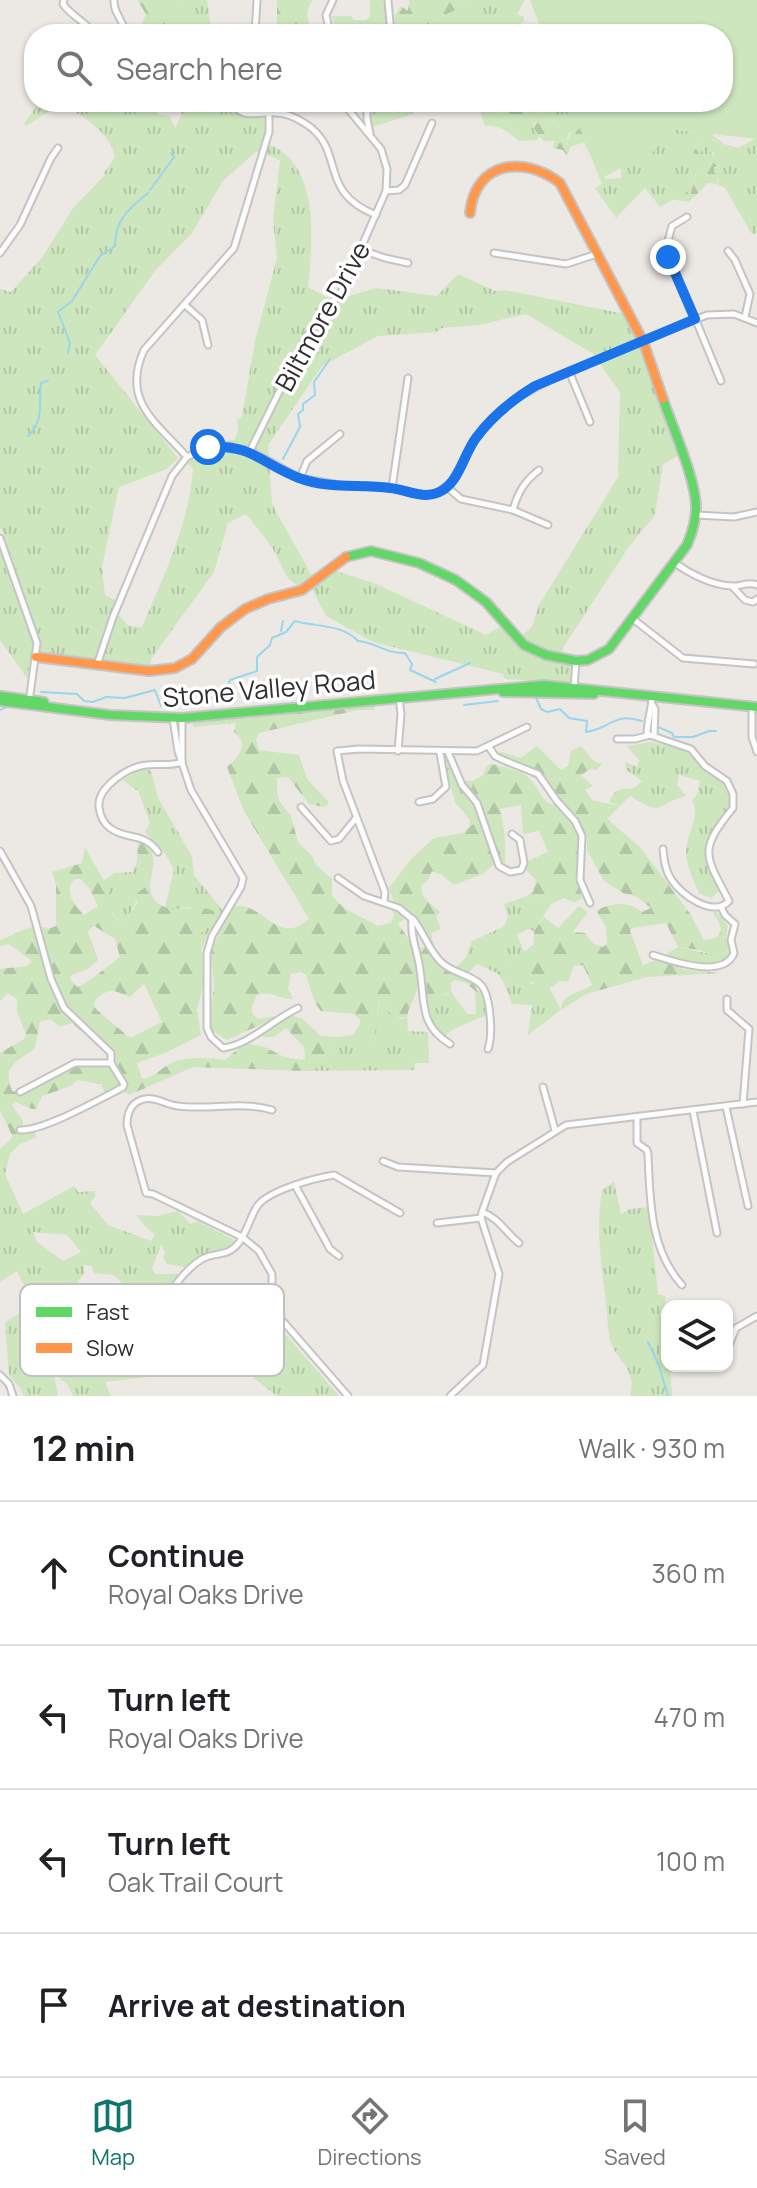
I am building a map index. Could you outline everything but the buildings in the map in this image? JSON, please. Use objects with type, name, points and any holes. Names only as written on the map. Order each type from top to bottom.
[{"type":"street","points":[[64,0],[68,11],[86,24]]},
{"type":"street","points":[[114,0],[113,8],[123,24]]},
{"type":"street","points":[[256,24],[257,0]]},
{"type":"street","points":[[328,24],[326,15],[333,0]]},
{"type":"street","points":[[388,0],[390,24]]},
{"type":"street","points":[[240,112],[296,118],[313,129],[325,145],[342,194],[353,205],[376,215]]},
{"type":"street","name":"Biltmore Drive","points":[[250,451],[306,337],[343,289],[386,191],[385,159],[371,134],[351,112]]},
{"type":"street","name":"Biltmore Drive","points":[[367,112],[371,134]]},
{"type":"street","points":[[187,457],[144,408],[136,389],[135,370],[144,350],[234,248],[269,132],[269,113]]},
{"type":"street","points":[[386,191],[399,190],[405,185],[432,123]]},
{"type":"street","points":[[0,253],[20,225],[58,148]]},
{"type":"street","points":[[36,657],[159,671],[175,668],[192,659],[221,627],[245,609],[302,590],[343,558],[371,551],[419,563],[456,580],[486,602],[524,645],[546,655],[576,661],[601,655],[616,642],[675,563],[691,536],[696,515],[693,488],[643,341],[560,183],[547,172],[531,166],[508,166],[486,176],[471,195],[470,213]]},
{"type":"street","points":[[687,217],[672,226],[666,248],[721,381]]},
{"type":"street","points":[[362,250],[408,263]]},
{"type":"street","points":[[728,251],[750,294],[745,317]]},
{"type":"street","points":[[494,253],[566,264],[598,253]]},
{"type":"street","points":[[185,305],[202,320],[208,345]]},
{"type":"street","points":[[97,666],[113,617],[172,476],[187,457],[208,447],[230,446],[250,451],[300,478],[428,495],[447,487],[474,440],[497,413],[535,386],[695,319],[723,313],[757,323]]},
{"type":"street","points":[[569,371],[590,422]]},
{"type":"street","points":[[392,488],[408,378]]},
{"type":"street","points":[[300,478],[307,461],[340,434]]},
{"type":"street","points":[[513,510],[518,492],[539,470]]},
{"type":"street","points":[[447,487],[461,499],[513,510],[548,525]]},
{"type":"street","points":[[696,515],[734,517],[757,512]]},
{"type":"street","points":[[0,538],[37,643],[29,702]]},
{"type":"street","points":[[675,563],[692,574],[732,586],[745,600],[753,602],[757,599]]},
{"type":"street","points":[[732,586],[748,582],[757,585]]},
{"type":"street","points":[[633,619],[683,658],[754,664]]},
{"type":"street","points":[[573,690],[576,661]]},
{"type":"street","name":"Stone Valley Road","points":[[0,698],[122,716],[178,718],[522,685],[652,701],[754,707]]},
{"type":"street","points":[[398,751],[399,697]]},
{"type":"street","points":[[650,735],[648,709],[652,701]]},
{"type":"street","points":[[754,707],[752,737],[757,752]]},
{"type":"street","points":[[178,718],[182,762],[191,790],[243,878],[209,943],[206,1018],[211,1037],[223,1048],[233,1046],[298,1008]]},
{"type":"street","points":[[384,902],[385,892],[343,781],[337,751],[477,751],[527,727]]},
{"type":"street","points":[[617,739],[650,735],[691,749],[705,766],[724,778],[733,794],[733,808],[716,828],[709,853],[712,873],[729,901],[721,907],[696,902],[679,889],[664,866],[663,849]]},
{"type":"street","points":[[489,747],[495,756],[538,774],[575,821],[582,836],[580,880],[590,903]]},
{"type":"street","points":[[448,752],[462,785],[477,803],[499,866],[515,872],[521,870],[524,863],[520,840],[512,834]]},
{"type":"street","points":[[419,802],[433,799],[446,787],[440,753]]},
{"type":"street","points":[[158,852],[146,840],[110,828],[101,817],[99,800],[105,787],[141,766],[167,766],[182,762]]},
{"type":"street","points":[[301,807],[331,841],[339,839],[356,818]]},
{"type":"street","points":[[0,851],[31,906],[51,979],[64,1008],[111,1053],[111,1063],[124,1084],[31,1130],[20,1130]]},
{"type":"street","points":[[338,878],[364,896],[399,908],[412,919],[444,965],[478,982],[485,990],[492,1039],[488,1049]]},
{"type":"street","points":[[653,955],[715,968],[728,964],[734,953],[731,940],[735,924],[721,907]]},
{"type":"street","points":[[412,919],[412,943],[421,971],[420,985],[427,1021],[437,1035],[450,1044]]},
{"type":"street","points":[[727,999],[727,1010],[749,1029],[743,1104]]},
{"type":"street","points":[[20,1092],[75,1063],[111,1063]]},
{"type":"street","points":[[543,1087],[555,1130]]},
{"type":"street","points":[[272,1110],[255,1106],[180,1107],[155,1099],[139,1101],[130,1110],[127,1125],[146,1193],[242,1237],[259,1251],[272,1274],[272,1284]]},
{"type":"street","points":[[450,1396],[483,1365],[499,1274],[482,1215],[496,1173],[507,1162],[566,1125],[757,1102]]},
{"type":"street","points":[[726,1107],[748,1206]]},
{"type":"street","points":[[693,1111],[717,1233]]},
{"type":"street","points":[[637,1117],[637,1143],[647,1150],[648,1155],[655,1237],[672,1273],[682,1285]]},
{"type":"street","points":[[383,1161],[398,1167],[496,1173]]},
{"type":"street","points":[[178,1284],[206,1257],[225,1255],[242,1237],[257,1204],[295,1185],[334,1175],[400,1213]]},
{"type":"street","points":[[295,1185],[330,1249],[339,1256]]},
{"type":"street","points":[[437,1223],[482,1215],[499,1220],[506,1233],[519,1243]]},
{"type":"street","points":[[733,1335],[736,1328],[757,1316]]},
{"type":"street","points":[[284,1322],[348,1396]]},
{"type":"street","points":[[0,1375],[9,1384],[13,1396]]},
{"type":"green space","points":[[137,0],[177,0],[182,24],[142,24],[146,14]]},
{"type":"green space","points":[[177,0],[207,0],[211,24],[182,24]]},
{"type":"green space","points":[[277,0],[313,0],[308,8],[310,24],[277,24]]},
{"type":"green space","points":[[370,0],[386,0],[388,24],[334,24],[332,16],[366,20],[370,16]]},
{"type":"green space","points":[[409,0],[468,0],[437,24],[394,24],[394,17],[401,6],[408,11]]},
{"type":"green space","points":[[468,0],[525,0],[517,14],[524,17],[524,21],[520,24],[436,24]]},
{"type":"green space","points":[[530,0],[757,0],[757,139],[668,129],[656,150],[600,179],[574,112],[733,112],[733,24],[539,24]]},
{"type":"green space","points":[[32,112],[48,112],[26,126],[24,124]]},
{"type":"green space","points":[[75,112],[156,112],[170,116],[175,128],[181,112],[236,112],[263,116],[266,126],[263,142],[282,151],[304,183],[311,225],[308,287],[326,297],[342,298],[377,288],[437,296],[458,274],[495,291],[505,290],[625,314],[642,351],[678,456],[663,464],[655,515],[630,545],[564,646],[560,662],[571,665],[570,682],[505,679],[503,674],[373,642],[326,616],[312,589],[289,579],[270,545],[246,514],[228,523],[214,572],[151,659],[151,667],[42,653],[31,659],[27,678],[0,640],[0,547],[7,543],[0,526],[0,289],[11,292],[43,256],[73,208],[105,175],[115,157],[108,141]],"holes":[[[257,151],[280,160],[273,220],[277,258],[255,341],[242,416],[237,421],[238,431],[234,440],[199,443],[196,456],[187,463],[193,468],[191,489],[174,549],[142,627],[129,626],[112,608],[115,600],[105,595],[102,567],[119,487],[167,469],[178,458],[95,355],[155,271],[192,233],[223,181]],[[526,314],[592,353],[620,392],[618,477],[539,605],[532,627],[514,642],[502,626],[486,635],[374,583],[336,571],[311,574],[272,504],[268,445],[322,366],[378,336],[436,332],[442,328],[479,325]]]},
{"type":"green space","points":[[369,112],[413,112],[413,114],[372,127]]},
{"type":"green space","points":[[480,112],[503,112],[515,132],[528,112],[538,112],[545,119],[541,112],[608,112],[595,165],[579,131],[570,131],[566,141],[553,120],[547,126],[537,121],[533,125],[539,136],[537,140],[519,141],[499,128],[485,126]]},
{"type":"green space","points":[[503,112],[528,112],[526,126],[515,132]]},
{"type":"green space","points":[[535,112],[541,112],[546,119],[538,118]]},
{"type":"green space","points":[[553,120],[562,129],[563,140],[568,139],[573,126],[577,126],[584,140],[584,143],[571,146],[567,156],[563,150],[553,148],[554,141],[543,141],[533,127],[537,121],[547,126]]},
{"type":"green space","points":[[657,126],[691,132],[708,131],[724,144],[738,148],[757,138],[757,233],[752,234],[725,188],[717,184],[719,180],[713,169],[724,165],[723,146],[713,139],[707,144],[702,141],[693,152],[708,146],[714,157],[701,164],[690,196],[683,186],[669,199],[672,200],[660,207],[645,188],[616,218],[595,188],[602,184],[598,174],[607,179],[621,178],[621,166]]},
{"type":"green space","points":[[709,139],[725,148],[731,166],[714,167],[718,175],[717,184],[708,183],[689,202],[669,199],[668,193],[676,183],[683,186],[690,196],[700,160],[710,161],[714,157],[714,153],[708,152],[708,146],[698,156],[693,152],[702,141],[707,143]]},
{"type":"green space","points":[[369,704],[375,706],[374,710],[358,710],[259,733],[256,739],[259,750],[299,755],[307,779],[328,801],[328,805],[323,807],[309,804],[288,777],[277,778],[280,802],[291,816],[298,842],[332,879],[332,896],[344,908],[378,926],[391,923],[394,915],[392,909],[405,918],[398,924],[416,949],[424,947],[446,970],[475,981],[479,994],[466,983],[454,980],[443,1004],[429,1012],[425,990],[418,984],[407,1017],[394,1018],[380,999],[378,1026],[368,1043],[355,1043],[351,1037],[360,1019],[353,1014],[321,1011],[315,1003],[306,975],[300,972],[291,974],[288,989],[293,999],[257,995],[252,1014],[258,1019],[276,1016],[273,1019],[227,1040],[212,1031],[209,1024],[214,987],[211,950],[233,907],[248,907],[284,928],[296,927],[309,919],[244,811],[227,767],[239,755],[242,746],[234,732],[236,723],[193,727],[193,723]]},
{"type":"green space","points":[[651,742],[688,752],[724,783],[731,799],[708,842],[709,867],[719,891],[711,898],[699,893],[686,856],[695,812],[692,800],[697,795],[700,781],[679,775],[677,785],[686,796],[660,807],[649,806],[630,796],[620,806],[609,802],[617,791],[634,788],[642,781],[626,770],[625,762],[637,767],[639,760],[627,746]]},
{"type":"green space","points":[[537,746],[561,770],[568,766],[571,751],[581,746],[595,762],[602,764],[597,770],[590,769],[581,775],[593,786],[585,790],[592,800],[620,806],[607,819],[640,847],[691,915],[704,940],[716,938],[720,932],[713,912],[716,911],[728,926],[726,939],[730,951],[712,955],[678,947],[666,923],[632,928],[630,931],[643,965],[659,959],[685,970],[719,973],[647,977],[586,994],[561,1010],[564,1000],[592,985],[583,965],[574,966],[568,982],[560,981],[553,987],[539,987],[532,982],[520,984],[514,980],[503,981],[497,973],[500,969],[498,958],[503,954],[507,967],[519,966],[522,953],[534,944],[534,931],[544,917],[558,928],[579,906],[588,912],[573,932],[585,933],[594,944],[603,947],[607,944],[606,927],[596,911],[620,904],[642,912],[651,908],[637,897],[623,893],[604,881],[587,850],[582,826],[544,776],[526,764],[504,758],[498,751],[521,758]]},
{"type":"green space","points":[[443,757],[453,757],[463,781],[473,781],[475,794],[485,814],[469,828],[470,820],[455,802]]},
{"type":"green space","points":[[490,764],[527,776],[544,799],[558,805],[577,828],[581,838],[577,872],[582,899],[574,902],[564,898],[551,904],[530,901],[527,896],[533,892],[536,880],[525,869],[528,861],[548,852],[539,831],[523,834],[521,805],[500,809],[505,838],[505,866],[499,860],[483,874],[454,885],[432,871],[421,886],[425,898],[440,912],[436,916],[441,929],[431,933],[434,946],[431,947],[413,915],[394,902],[389,888],[411,859],[434,838],[463,833],[485,814],[472,790],[473,781],[483,775]]},
{"type":"green space","points":[[141,770],[151,770],[158,798],[192,856],[194,875],[224,912],[207,936],[202,950],[201,933],[215,917],[189,907],[173,910],[165,907],[174,870],[165,853],[145,832],[150,823],[138,791],[122,780]]},
{"type":"green space","points":[[138,840],[148,846],[152,854],[151,894],[163,906],[216,912],[201,933],[203,986],[197,1010],[201,1035],[137,1063],[142,1079],[184,1059],[225,1060],[245,1043],[265,1047],[284,1057],[303,1060],[304,1047],[286,1028],[274,1037],[261,1037],[291,1015],[303,1019],[321,1036],[340,1039],[323,1057],[309,1063],[304,1071],[193,1067],[129,1095],[118,1087],[105,1093],[101,1084],[77,1080],[71,1086],[42,1096],[36,1109],[16,1102],[12,1105],[23,1121],[22,1133],[34,1132],[37,1137],[18,1145],[7,1154],[0,1169],[0,1149],[13,1137],[0,1110],[0,1053],[24,1039],[26,1034],[17,1012],[17,999],[8,993],[0,1001],[0,969],[27,966],[32,961],[9,944],[0,946],[0,940],[30,927],[48,929],[56,926],[56,885],[52,872],[82,863],[85,847],[107,887],[112,914],[120,921],[127,919],[137,903],[136,894],[149,884],[137,861]],"holes":[[[80,879],[89,888],[98,906],[84,915],[71,896],[71,883]],[[94,926],[115,939],[120,957],[77,987],[70,979],[72,975],[88,969],[98,960],[88,931]],[[144,984],[162,1022],[130,1038],[94,1006],[95,1000],[108,991],[130,997]],[[50,1019],[60,1027],[72,1023],[108,1058],[105,1061],[74,1060],[13,1092],[9,1084],[10,1071],[17,1061],[35,1048],[40,1022]]]},
{"type":"green space","points":[[137,861],[147,875],[149,885],[143,888],[127,919],[121,921],[110,909],[103,881],[115,873],[133,872]]},
{"type":"green space","points":[[527,896],[530,901],[551,904],[534,931],[528,929],[517,935],[524,951],[519,967],[505,965],[497,973],[477,964],[467,974],[456,968],[466,957],[472,941],[503,927],[508,918],[504,904]]},
{"type":"green space","points":[[678,947],[710,954],[733,953],[718,967],[663,956]]},
{"type":"green space","points":[[514,980],[549,987],[561,1010],[528,1035],[532,1005],[512,1004],[503,981]]},
{"type":"green space","points":[[479,987],[483,990],[486,1015],[445,1036],[438,1032],[427,1010],[451,991],[467,1014],[476,1014],[475,992],[480,991]]},
{"type":"green space","points":[[380,999],[390,1013],[400,1019],[407,1017],[408,1031],[428,1032],[429,1063],[415,1063],[415,1070],[304,1071],[309,1063],[323,1057],[340,1039],[337,1037],[353,1035],[351,1037],[368,1043],[375,1032]]},
{"type":"green space","points":[[7,1153],[10,1154],[5,1174],[23,1214],[74,1186],[78,1192],[95,1191],[90,1203],[108,1225],[151,1241],[155,1234],[136,1215],[158,1216],[178,1211],[190,1224],[198,1221],[236,1241],[228,1249],[188,1268],[167,1264],[161,1244],[152,1269],[155,1274],[182,1274],[174,1284],[122,1284],[114,1275],[94,1273],[92,1266],[83,1265],[85,1273],[78,1281],[79,1284],[24,1284],[17,1271],[0,1282],[0,1169]],"holes":[[[33,1232],[67,1235],[81,1252],[63,1261],[37,1242]]]},
{"type":"green space","points":[[614,1182],[621,1214],[630,1209],[649,1207],[658,1294],[665,1296],[665,1300],[661,1300],[661,1372],[670,1372],[672,1396],[630,1396],[629,1371],[610,1340],[599,1232],[602,1190]]},
{"type":"green space","points":[[20,1313],[20,1376],[54,1376],[58,1396],[23,1396],[9,1375],[5,1322]]},
{"type":"green space","points":[[284,1333],[339,1396],[277,1396],[251,1376],[284,1376]]},
{"type":"green space","points":[[57,1376],[156,1376],[105,1382],[111,1396],[73,1396],[67,1384]]},
{"type":"waterway","points":[[150,190],[174,157],[171,153]]},
{"type":"waterway","points":[[68,353],[70,343],[58,312],[72,301],[100,256],[115,246],[120,222],[148,193]]},
{"type":"waterway","points":[[283,459],[300,427],[298,414],[303,410],[303,404],[315,395],[314,382],[330,359]]},
{"type":"waterway","points":[[28,436],[39,418],[41,383],[48,381]]},
{"type":"waterway","points":[[281,631],[283,621]]},
{"type":"waterway","points":[[41,692],[77,694],[84,701],[93,702],[106,697],[125,698],[155,690],[161,706],[189,706],[225,695],[230,680],[257,671],[257,657],[270,645],[272,638],[286,632],[295,621],[337,629],[358,641],[405,653],[412,664],[410,670],[436,682]]},
{"type":"waterway","points":[[435,679],[470,663]]},
{"type":"waterway","points":[[536,698],[541,709],[547,712],[560,709],[569,718],[587,721],[586,732],[618,719],[642,721]]},
{"type":"waterway","points":[[464,705],[498,701]]},
{"type":"waterway","points":[[0,710],[8,706]]},
{"type":"waterway","points":[[658,727],[674,737],[693,737],[716,731]]},
{"type":"waterway","points":[[648,1342],[668,1396]]},
{"type":"traffic: fast","points":[[346,557],[371,551],[419,563],[456,580],[486,602],[524,645],[546,655],[576,661],[588,660],[609,649],[687,545],[693,527],[696,508],[692,483],[663,399]]},
{"type":"traffic: fast","points":[[0,701],[110,715],[182,718],[544,685],[757,707]]},
{"type":"traffic: fast","points":[[503,692],[594,694]]},
{"type":"traffic: fast","points":[[1,696],[44,702]]},
{"type":"traffic: slow","points":[[470,213],[481,182],[503,168],[517,166],[531,169],[560,183],[643,341],[663,399]]},
{"type":"traffic: slow","points":[[36,657],[149,671],[175,668],[192,659],[221,627],[245,609],[302,590],[346,557]]},
{"type":"route","points":[[208,447],[230,446],[250,451],[300,478],[323,483],[392,488],[423,495],[442,491],[458,472],[474,440],[497,413],[516,398],[535,386],[695,319],[668,257]]}]
